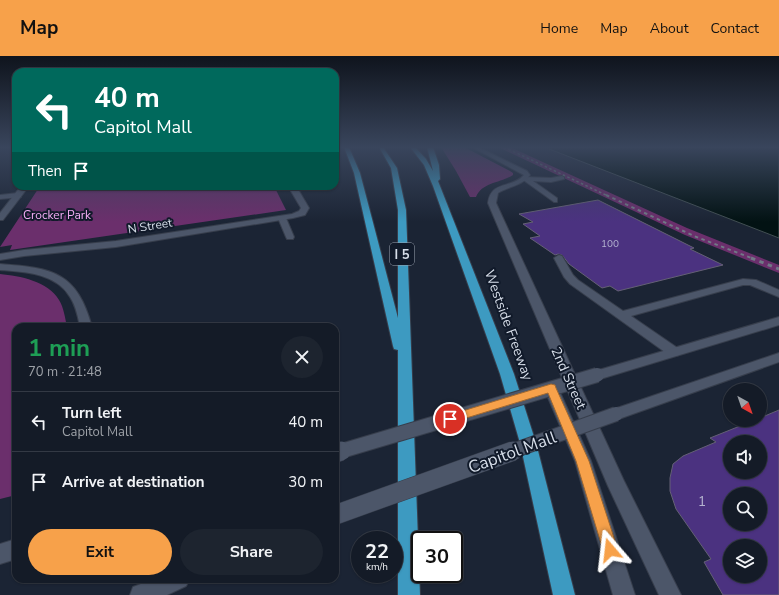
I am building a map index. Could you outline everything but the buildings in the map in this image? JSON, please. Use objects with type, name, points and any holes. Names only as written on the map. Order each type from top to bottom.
[{"type":"highway","points":[[357,172],[404,366]]},
{"type":"highway","name":"I 5","points":[[395,172],[402,210],[409,593]]},
{"type":"highway","name":"Westside Freeway","points":[[431,172],[511,388],[528,443],[564,595]]},
{"type":"highway","points":[[436,172],[437,186]]},
{"type":"street","points":[[525,172],[526,178],[554,200]]},
{"type":"street","points":[[526,178],[551,180],[562,178]]},
{"type":"street","name":"2nd Street","points":[[526,178],[503,187],[494,194],[492,200],[494,211],[617,486],[670,595]]},
{"type":"street","points":[[0,218],[21,190]]},
{"type":"street","name":"N Street","points":[[0,257],[110,244],[282,218],[302,213],[305,208],[294,190]]},
{"type":"street","points":[[0,197],[18,195]]},
{"type":"street","points":[[282,218],[290,237]]},
{"type":"street","points":[[559,258],[569,277],[674,352]]},
{"type":"street","points":[[0,267],[35,271],[64,283],[75,295],[85,323]]},
{"type":"street","points":[[622,315],[746,282],[756,284],[779,294]]},
{"type":"street","points":[[339,453],[551,388],[779,321]]},
{"type":"street","name":"Capitol Mall","points":[[339,514],[779,357]]},
{"type":"street","name":"2nd Street","points":[[551,388],[583,461],[624,595]]},
{"type":"street","points":[[0,554],[12,550]]},
{"type":"street","points":[[140,595],[169,583]]},
{"type":"green space","points":[[457,172],[513,173],[513,175],[508,178],[483,188],[476,197],[470,197]]},
{"type":"green space","points":[[551,172],[565,172],[687,228],[779,265],[779,273],[685,235]]},
{"type":"green space","name":"Crocker Park","points":[[37,190],[276,190],[286,210],[10,250],[12,245],[0,247]]},
{"type":"green space","points":[[0,274],[25,278],[48,288],[61,303],[66,323],[12,323],[12,496],[0,499]]},
{"type":"shaded area","points":[[609,172],[779,172],[779,238]]},
{"type":"railway","points":[[557,172],[608,196]]},
{"type":"railway","points":[[606,195],[694,236],[754,259]]},
{"type":"railway","points":[[751,258],[779,269]]},
{"type":"route","points":[[450,419],[551,388],[583,461],[610,550]]}]
